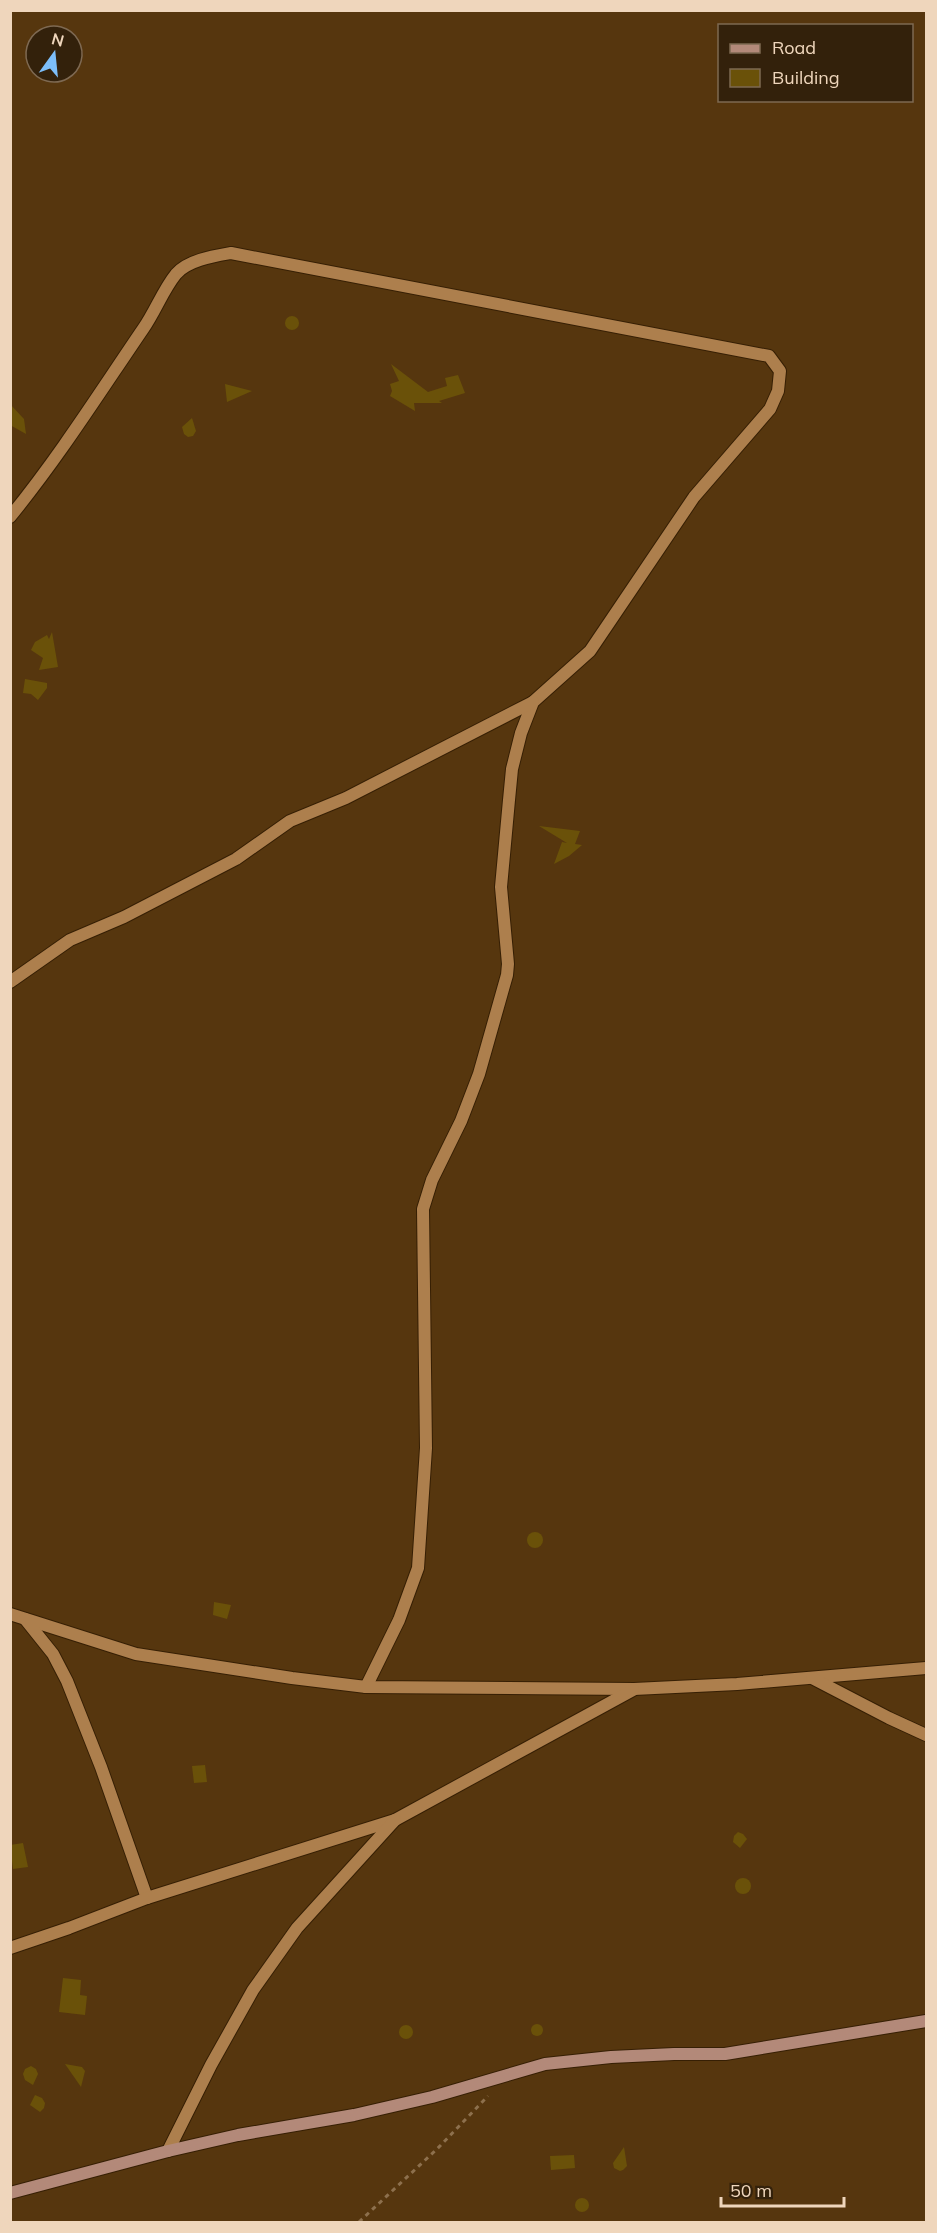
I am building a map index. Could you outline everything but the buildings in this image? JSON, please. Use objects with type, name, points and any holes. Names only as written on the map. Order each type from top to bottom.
[{"type":"main road","points":[[10,2193],[238,2134],[354,2115],[432,2097],[545,2064],[610,2057],[725,2054],[927,2021]]},
{"type":"street","points":[[10,517],[45,474],[145,327],[177,273],[203,258],[231,253],[769,356],[780,371],[778,391],[770,409],[694,497],[590,651],[533,702],[346,798],[290,821],[236,860],[124,917],[70,940],[10,982]]},
{"type":"street","points":[[366,1687],[399,1620],[417,1568],[426,1448],[423,1209],[432,1180],[461,1120],[479,1074],[507,975],[501,887],[512,769],[521,733],[533,702]]},
{"type":"street","points":[[10,1614],[136,1654],[366,1687],[634,1689],[927,1668]]},
{"type":"street","points":[[24,1618],[53,1654],[68,1682],[147,1898]]},
{"type":"street","points":[[811,1678],[927,1735]]},
{"type":"street","points":[[10,1948],[147,1898],[395,1820],[634,1689]]},
{"type":"street","points":[[168,2151],[211,2065],[253,1990],[297,1928],[395,1820]]},
{"type":"path","points":[[359,2223],[480,2107],[500,2078]]}]
